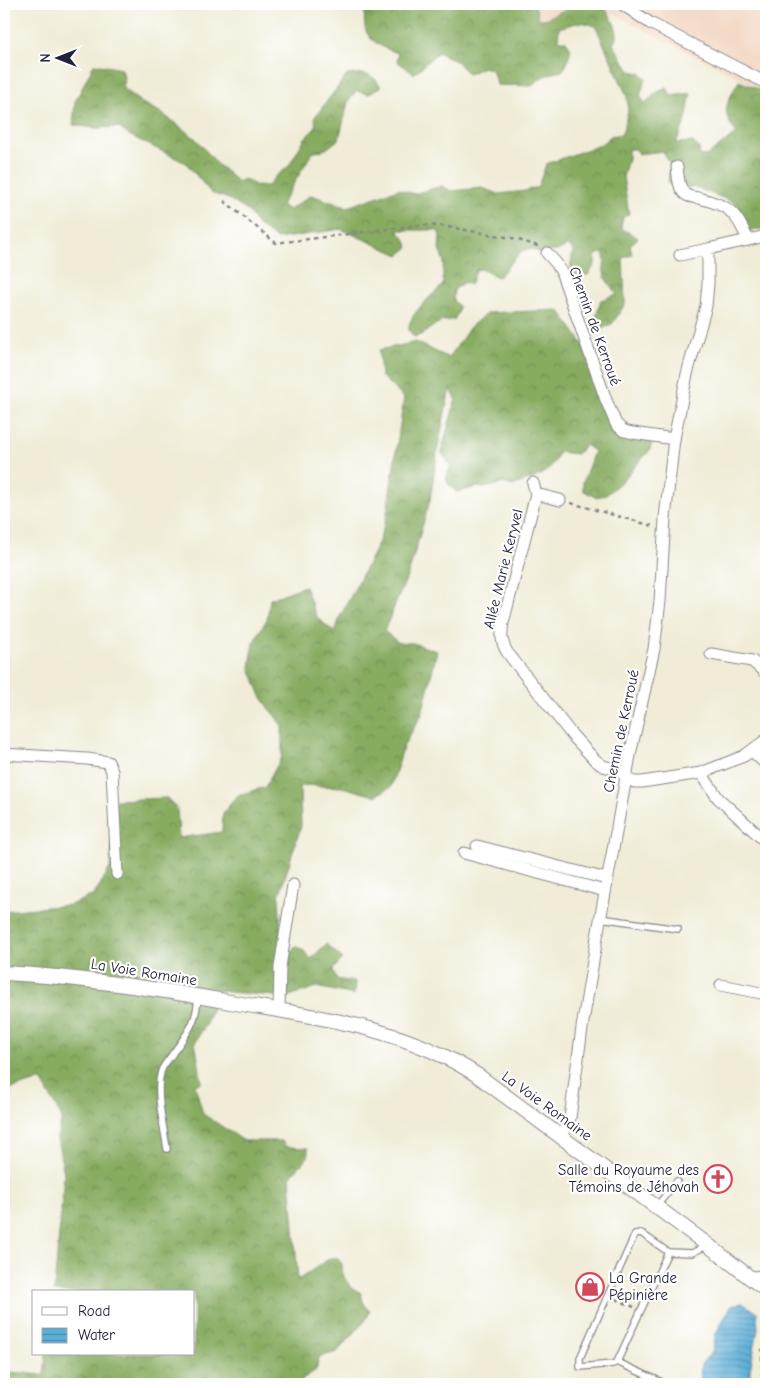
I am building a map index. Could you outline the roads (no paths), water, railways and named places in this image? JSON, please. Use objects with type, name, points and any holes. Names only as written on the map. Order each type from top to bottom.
[{"type":"street","points":[[622,4],[656,26],[766,84]]},
{"type":"street","points":[[677,167],[682,191],[686,195],[712,201],[728,208],[735,214],[748,240]]},
{"type":"street","points":[[680,255],[766,236]]},
{"type":"street","name":"Chemin de Kerroué","points":[[561,1136],[570,1118],[600,918],[636,725],[654,649],[660,601],[665,512],[674,439],[686,374],[706,306],[708,249]]},
{"type":"street","name":"Chemin de Kerroué","points":[[547,253],[561,271],[602,390],[616,424],[624,431],[674,439]]},
{"type":"street","name":"Allée Marie Keryvel","points":[[533,483],[536,494],[503,623],[502,645],[582,747],[600,764],[619,770],[627,778]]},
{"type":"street","name":"Allée Marie Keryvel","points":[[536,494],[565,502]]},
{"type":"street","points":[[711,654],[752,661],[766,673]]},
{"type":"street","points":[[627,778],[634,782],[642,782],[701,773],[752,751],[766,740]]},
{"type":"street","points":[[752,751],[766,764]]},
{"type":"street","points":[[4,754],[108,762],[112,772],[117,874]]},
{"type":"street","points":[[701,773],[718,798],[766,842]]},
{"type":"street","points":[[476,846],[607,879]]},
{"type":"street","points":[[464,853],[605,891]]},
{"type":"street","points":[[279,1010],[280,973],[293,886]]},
{"type":"street","name":"La Voie Romaine","points":[[4,973],[90,980],[279,1010],[362,1026],[430,1048],[448,1056],[478,1075],[766,1290]]},
{"type":"street","points":[[720,985],[766,994]]},
{"type":"street","points":[[750,1277],[766,1276]]},
{"type":"lane","points":[[600,918],[678,929]]},
{"type":"lane","points":[[167,1149],[160,1099],[160,1081],[163,1068],[192,1027],[197,1014],[198,996]]},
{"type":"lane","points":[[656,1207],[677,1181]]},
{"type":"lane","points":[[668,1252],[617,1362],[580,1368],[580,1358],[635,1234],[641,1233],[668,1252],[692,1253],[708,1245]]},
{"type":"lane","points":[[617,1362],[666,1384]]},
{"type":"water","points":[[742,1303],[757,1312],[758,1329],[750,1370],[750,1384],[700,1384],[701,1364],[712,1352],[716,1333],[731,1306]]},
{"type":"place","name":"Salle du Royaume des Témoins de Jéhovah","points":[[718,1179]]},
{"type":"place","name":"La Grande Pépinière","points":[[590,1287]]}]
